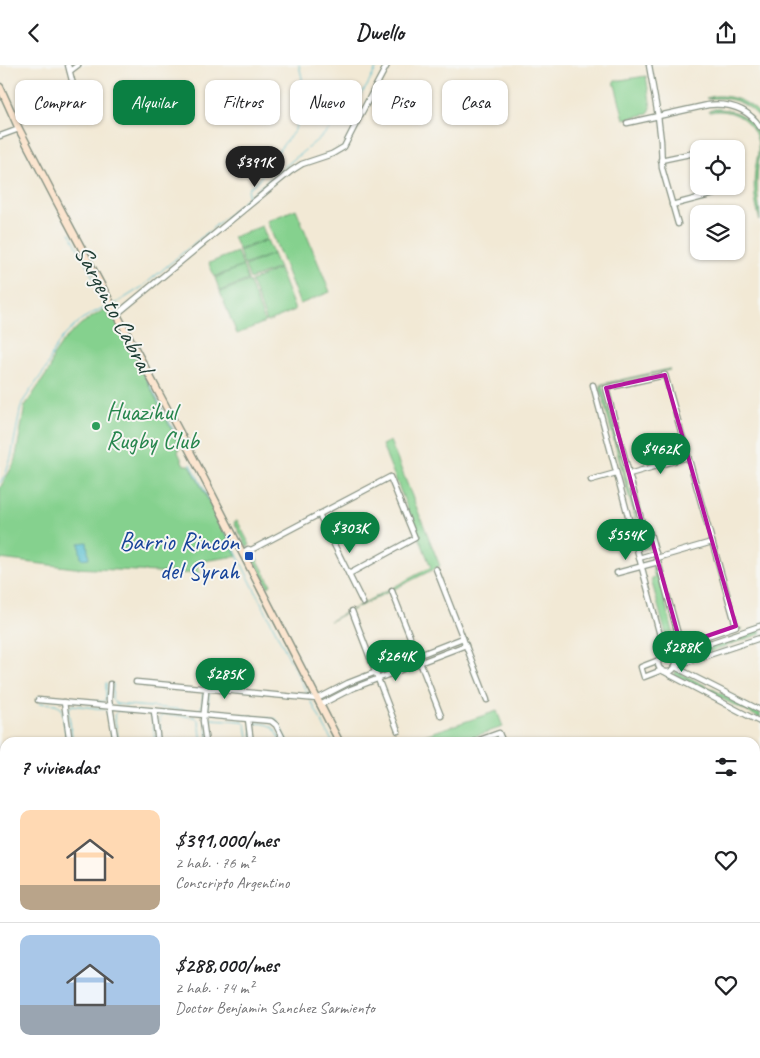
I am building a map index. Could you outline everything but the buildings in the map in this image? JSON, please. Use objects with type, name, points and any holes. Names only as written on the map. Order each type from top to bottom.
[{"type":"main road","name":"Sargento Cabral","points":[[0,87],[58,208],[115,309],[337,737]]},
{"type":"street","points":[[68,65],[72,80]]},
{"type":"street","points":[[70,71],[78,65]]},
{"type":"street","points":[[115,309],[291,171],[302,164],[332,154],[344,147],[387,65]]},
{"type":"street","points":[[649,65],[658,116],[662,168],[678,224]]},
{"type":"street","points":[[627,123],[716,104],[736,107],[744,111],[751,115],[760,127]]},
{"type":"street","points":[[0,136],[20,129]]},
{"type":"street","points":[[662,160],[690,154]]},
{"type":"street","points":[[672,205],[707,195]]},
{"type":"street","points":[[665,375],[736,626],[681,645],[650,533],[644,530],[629,474],[606,388],[665,375]]},
{"type":"street","points":[[592,385],[665,654]]},
{"type":"street","points":[[629,474],[688,457]]},
{"type":"street","points":[[591,480],[616,473]]},
{"type":"street","points":[[243,554],[248,549],[390,477],[415,539],[348,574]]},
{"type":"street","points":[[320,514],[363,603]]},
{"type":"street","points":[[616,573],[641,567],[657,558],[712,542]]},
{"type":"street","points":[[639,558],[657,558]]},
{"type":"street","points":[[436,569],[488,701]]},
{"type":"street","points":[[392,591],[441,716]]},
{"type":"street","points":[[352,611],[398,731]]},
{"type":"street","points":[[672,656],[760,626]]},
{"type":"street","points":[[318,702],[348,683],[463,638]]},
{"type":"street","points":[[675,666],[760,638]]},
{"type":"street","points":[[136,682],[318,702],[466,645]]},
{"type":"street","points":[[665,654],[672,656],[676,660],[675,666],[671,671],[664,671],[644,677],[641,667],[659,660],[665,654]]},
{"type":"street","points":[[659,660],[660,667],[672,677],[760,722]]},
{"type":"street","points":[[675,666],[760,710]]},
{"type":"street","points":[[110,684],[110,707],[115,737]]},
{"type":"street","points":[[205,737],[203,721],[206,692]]},
{"type":"street","points":[[38,700],[271,721],[276,725],[282,737]]},
{"type":"street","points":[[64,703],[69,737]]},
{"type":"street","points":[[154,711],[157,737]]},
{"type":"street","points":[[248,719],[250,737]]},
{"type":"street","points":[[488,737],[499,733],[501,737]]},
{"type":"highlighted area","points":[[665,375],[736,626],[681,645],[650,533],[644,530],[606,388]]},
{"type":"green space","points":[[646,76],[651,108],[648,114],[624,119],[614,81]]},
{"type":"green space","points":[[715,96],[734,98],[745,102],[760,114],[760,118],[749,107],[736,101],[722,98],[706,98]]},
{"type":"green space","points":[[715,109],[738,113],[750,122],[758,135],[760,148],[757,182],[760,221],[754,190],[758,154],[756,136],[747,122],[741,117],[726,112],[710,112],[709,110]]},
{"type":"green space","points":[[296,209],[330,292],[300,304],[267,221]]},
{"type":"green space","points":[[262,226],[267,239],[239,250],[233,237]]},
{"type":"green space","points":[[267,240],[273,254],[244,265],[239,251]]},
{"type":"green space","points":[[237,252],[243,266],[214,277],[209,263]]},
{"type":"green space","points":[[273,254],[279,268],[250,279],[245,266]]},
{"type":"green space","points":[[243,266],[248,280],[220,291],[215,278]]},
{"type":"green space","points":[[279,269],[295,310],[267,322],[251,281]]},
{"type":"green space","points":[[249,281],[265,322],[237,334],[220,292]]},
{"type":"green space","name":"Huazihul Rugby Club","points":[[105,309],[111,320],[114,316],[180,446],[178,452],[184,465],[190,465],[237,556],[196,562],[200,574],[75,568],[0,559],[0,488],[15,462],[25,406],[50,369],[53,356],[64,340],[81,324]]},
{"type":"green space","points":[[669,369],[602,385],[641,534],[647,536],[650,547],[648,550],[647,548],[643,549],[600,388],[602,384]]},
{"type":"green space","points":[[390,441],[440,566],[330,621],[431,567],[382,445]]},
{"type":"green space","points":[[237,520],[250,545],[247,547],[234,522]]},
{"type":"green space","points":[[254,553],[271,585],[268,587],[251,555]]},
{"type":"green space","points":[[652,567],[656,569],[678,649],[742,629],[674,652],[670,650],[651,579],[655,578]]},
{"type":"green space","points":[[760,630],[760,634],[682,661],[679,660],[680,657]]},
{"type":"green space","points":[[676,671],[760,713],[760,718],[675,675]]},
{"type":"green space","points":[[497,711],[503,727],[472,737],[419,737]]},
{"type":"water","points":[[87,542],[89,558],[81,559],[79,543]]},
{"type":"waterway","points":[[115,304],[142,287],[248,197],[248,190],[258,181],[275,155],[295,130],[302,78],[299,65]]},
{"type":"waterway","points":[[249,196],[327,132],[360,96],[378,65]]},
{"type":"waterway","points":[[18,134],[40,174]]},
{"type":"waterway","points":[[70,233],[107,303]]},
{"type":"waterway","points":[[0,483],[11,458],[22,403],[47,367],[53,352],[62,338],[82,319],[106,306],[107,309],[110,308]]},
{"type":"waterway","points":[[137,359],[181,445]]},
{"type":"waterway","points":[[191,464],[308,695]]},
{"type":"waterway","points":[[38,697],[102,702],[106,699],[106,683]]},
{"type":"waterway","points":[[113,684],[112,699],[116,704],[197,711],[202,706],[203,693]]},
{"type":"waterway","points":[[209,693],[208,707],[211,712],[276,719],[285,737]]},
{"type":"waterway","points":[[311,701],[330,737]]},
{"type":"waterway","points":[[39,703],[56,704],[62,709],[66,737]]},
{"type":"waterway","points":[[72,737],[68,710],[72,705],[104,709],[108,713],[112,737]]},
{"type":"waterway","points":[[118,737],[114,715],[119,710],[147,713],[152,718],[155,737]]},
{"type":"waterway","points":[[161,737],[159,719],[163,714],[195,717],[199,721],[201,737]]},
{"type":"waterway","points":[[208,737],[207,723],[211,719],[242,721],[246,725],[248,737]]},
{"type":"waterway","points":[[253,737],[252,728],[256,723],[267,724],[273,727],[279,737]]},
{"type":"place","name":"Huazihul Rugby Club","points":[[96,426]]},
{"type":"place","name":"Barrio Rincón del Syrah","points":[[249,556]]}]
